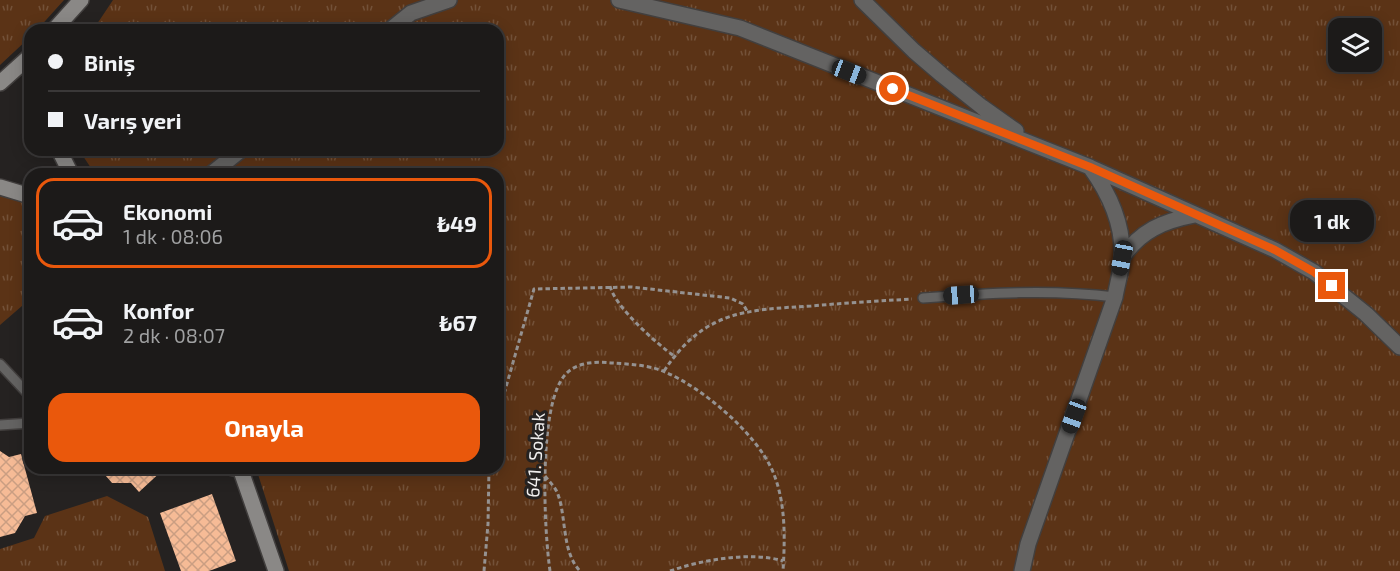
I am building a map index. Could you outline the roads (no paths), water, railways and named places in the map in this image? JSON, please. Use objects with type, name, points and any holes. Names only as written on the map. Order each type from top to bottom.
[{"type":"street","points":[[59,24],[81,0]]},
{"type":"street","points":[[397,24],[411,13],[449,0]]},
{"type":"street","points":[[619,0],[740,28],[1090,167],[1107,193],[1114,211],[1122,258],[1115,297],[1028,544],[1022,571]]},
{"type":"street","points":[[862,0],[914,51],[1012,129],[1090,167],[1275,250],[1314,272],[1366,314],[1400,347]]},
{"type":"street","points":[[0,82],[24,61]]},
{"type":"street","points":[[218,168],[234,156]]},
{"type":"street","points":[[0,187],[24,194]]},
{"type":"street","points":[[1122,258],[1131,244],[1158,225],[1195,214]]},
{"type":"street","points":[[242,474],[276,571]]},
{"type":"lane","points":[[923,298],[999,293],[1088,294],[1115,297]]},
{"type":"lane","points":[[0,364],[24,390]]},
{"type":"lane","points":[[0,425],[24,423]]}]
